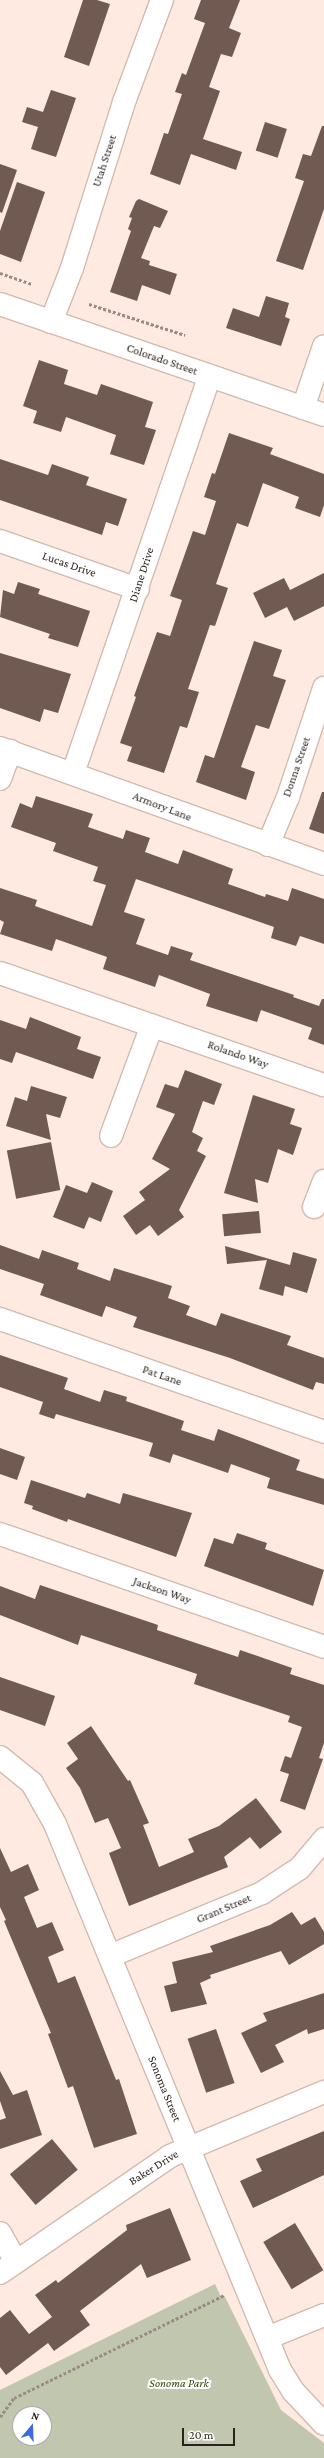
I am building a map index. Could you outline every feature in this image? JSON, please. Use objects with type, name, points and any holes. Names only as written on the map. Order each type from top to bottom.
[{"type":"street","name":"Utah Street","points":[[51,322],[72,268],[124,102],[162,0]]},
{"type":"street","name":"Colorado Street","points":[[0,304],[209,377],[324,415]]},
{"type":"street","points":[[303,408],[324,346]]},
{"type":"street","name":"Diane Drive","points":[[73,773],[138,589],[209,377]]},
{"type":"street","name":"Lucas Drive","points":[[0,541],[138,589]]},
{"type":"street","name":"Donna Street","points":[[268,845],[288,797],[324,688]]},
{"type":"street","points":[[0,779],[5,750]]},
{"type":"street","name":"Armory Lane","points":[[5,750],[73,773],[268,845],[324,864]]},
{"type":"street","name":"Rolando Way","points":[[0,973],[324,1085]]},
{"type":"street","points":[[111,1136],[152,1025]]},
{"type":"street","points":[[314,1207],[324,1181]]},
{"type":"street","name":"Pat Lane","points":[[0,1320],[324,1432]]},
{"type":"street","name":"Jackson Way","points":[[0,1534],[324,1647]]},
{"type":"street","name":"Sonoma Street","points":[[0,1757],[32,1783],[55,1824],[280,2370],[293,2391],[324,2424]]},
{"type":"street","name":"Grant Street","points":[[110,1956],[262,1893],[300,1868],[324,1839]]},
{"type":"street","name":"Baker Drive","points":[[8,2268],[164,2159],[188,2147],[324,2092]]},
{"type":"street","points":[[0,2233],[8,2268]]},
{"type":"street","points":[[267,2338],[324,2315]]},
{"type":"path","points":[[0,273],[32,284]]},
{"type":"path","points":[[89,304],[185,335]]},
{"type":"path","points":[[0,2417],[14,2398],[224,2295]]},
{"type":"green space","name":"Sonoma Park","points":[[215,2284],[221,2297],[224,2295],[281,2410],[324,2443],[324,2458],[0,2458],[0,2390]]},
{"type":"building","points":[[83,0],[97,0],[110,4],[89,66],[64,57]]},
{"type":"building","points":[[201,0],[240,0],[229,28],[241,33],[232,57],[221,54],[209,87],[220,91],[203,139],[242,152],[236,170],[191,154],[180,185],[150,174],[164,133],[168,134],[182,94],[175,92],[182,73],[186,75],[205,23],[194,19]]},
{"type":"building","points":[[51,90],[76,98],[56,157],[31,149],[38,127],[22,122],[27,107],[43,112]]},
{"type":"building","points":[[265,122],[287,129],[278,158],[256,151]]},
{"type":"building","points":[[322,126],[324,126],[324,209],[303,270],[276,261],[304,181],[295,178],[303,154],[311,156]]},
{"type":"building","points":[[0,164],[17,170],[2,213],[0,212]]},
{"type":"building","points":[[17,182],[45,192],[21,262],[0,254],[0,231]]},
{"type":"building","points":[[139,199],[168,211],[160,228],[154,226],[141,258],[150,261],[149,265],[177,274],[170,295],[142,285],[137,301],[110,292],[131,231],[128,229],[132,218],[129,217],[136,201]]},
{"type":"building","points":[[266,296],[289,303],[285,317],[290,319],[281,346],[226,328],[233,308],[259,317]]},
{"type":"building","points":[[39,360],[68,370],[64,384],[97,395],[101,384],[153,402],[145,427],[156,430],[144,465],[110,454],[116,435],[66,417],[61,432],[33,423],[37,411],[23,406]]},
{"type":"building","points":[[229,433],[273,448],[270,454],[324,474],[324,505],[320,517],[295,508],[299,497],[263,483],[248,527],[237,523],[216,584],[228,588],[215,626],[210,625],[188,689],[199,692],[187,728],[180,726],[164,773],[127,761],[132,747],[120,743],[136,697],[134,696],[157,632],[170,636],[182,600],[170,596],[193,531],[205,535],[216,501],[204,497],[212,473],[215,474]]},
{"type":"building","points":[[0,459],[48,475],[52,464],[89,477],[86,485],[127,499],[118,526],[106,522],[102,535],[0,500]]},
{"type":"building","points":[[324,573],[324,606],[294,621],[287,607],[265,618],[253,593],[284,578],[290,590]]},
{"type":"building","points":[[18,582],[40,589],[38,594],[90,611],[78,647],[48,638],[50,634],[0,617],[3,590],[14,594]]},
{"type":"building","points":[[254,641],[282,650],[273,676],[286,680],[269,729],[256,725],[241,767],[255,772],[246,800],[196,782],[205,755],[214,758]]},
{"type":"building","points":[[0,653],[71,674],[58,713],[44,709],[40,722],[0,708]]},
{"type":"building","points":[[322,792],[324,792],[324,834],[309,829]]},
{"type":"building","points":[[36,796],[93,814],[88,827],[123,839],[126,830],[150,838],[145,852],[178,864],[183,850],[233,869],[228,884],[265,897],[266,894],[288,901],[292,888],[324,899],[324,944],[300,936],[296,946],[271,938],[274,927],[136,879],[124,912],[145,919],[136,944],[168,955],[171,946],[193,953],[190,960],[294,995],[293,997],[319,1006],[322,999],[324,999],[324,1045],[308,1039],[312,1028],[261,1010],[257,1022],[206,1006],[210,994],[159,975],[155,987],[103,969],[107,957],[56,939],[52,951],[0,934],[4,922],[0,920],[0,888],[37,900],[35,906],[92,926],[106,885],[93,881],[98,867],[53,851],[56,843],[11,827],[20,803],[32,808]]},
{"type":"building","points":[[30,1017],[81,1037],[77,1049],[101,1057],[93,1079],[16,1052],[12,1063],[0,1059],[0,1020],[26,1029]]},
{"type":"building","points":[[185,1070],[222,1084],[214,1105],[203,1101],[192,1132],[203,1138],[197,1151],[206,1156],[179,1210],[184,1217],[158,1236],[150,1225],[136,1235],[123,1216],[145,1200],[139,1192],[170,1169],[152,1159],[175,1114],[156,1107],[165,1084],[178,1088]]},
{"type":"building","points":[[31,1086],[67,1097],[60,1118],[46,1114],[51,1140],[6,1126],[15,1097],[27,1101]]},
{"type":"building","points":[[253,1095],[295,1109],[290,1124],[302,1128],[293,1155],[278,1149],[268,1183],[255,1179],[258,1203],[224,1193]]},
{"type":"building","points":[[51,1142],[60,1190],[16,1199],[7,1151]]},
{"type":"building","points":[[92,1182],[113,1191],[101,1222],[89,1217],[84,1229],[53,1217],[66,1185],[87,1193]]},
{"type":"building","points":[[259,1211],[261,1233],[224,1236],[222,1214]]},
{"type":"building","points":[[0,1245],[39,1259],[42,1250],[79,1263],[77,1269],[110,1281],[114,1268],[172,1286],[168,1298],[190,1306],[186,1315],[216,1326],[221,1313],[291,1336],[287,1345],[324,1358],[324,1384],[316,1382],[313,1390],[230,1358],[133,1327],[137,1317],[106,1306],[102,1317],[40,1295],[44,1284],[0,1269]]},
{"type":"building","points":[[225,1246],[290,1265],[293,1252],[317,1259],[307,1293],[285,1286],[283,1296],[259,1289],[267,1260],[227,1264]]},
{"type":"building","points":[[0,1355],[68,1378],[64,1389],[100,1402],[104,1390],[127,1397],[126,1401],[184,1421],[181,1430],[214,1441],[218,1429],[300,1460],[296,1470],[324,1479],[324,1505],[267,1488],[270,1478],[231,1464],[228,1473],[173,1454],[170,1463],[149,1456],[153,1443],[56,1414],[54,1419],[39,1414],[43,1402],[0,1387]]},
{"type":"building","points":[[0,1448],[25,1457],[17,1480],[0,1474]]},
{"type":"building","points":[[31,1480],[85,1498],[87,1493],[120,1504],[123,1493],[192,1513],[176,1557],[68,1519],[67,1522],[32,1509],[33,1506],[24,1503]]},
{"type":"building","points":[[237,1533],[267,1543],[265,1549],[324,1570],[313,1606],[204,1566],[214,1538],[233,1544]]},
{"type":"building","points":[[40,1585],[158,1625],[157,1630],[238,1657],[240,1650],[292,1668],[290,1674],[324,1685],[324,1743],[319,1758],[323,1759],[305,1810],[280,1801],[289,1774],[280,1771],[285,1756],[291,1758],[302,1727],[288,1722],[290,1716],[194,1684],[197,1674],[81,1635],[78,1645],[0,1615],[0,1586],[35,1599]]},
{"type":"building","points":[[0,1677],[55,1696],[45,1726],[0,1710]]},
{"type":"building","points":[[91,1726],[128,1781],[130,1780],[149,1823],[143,1825],[159,1867],[194,1852],[188,1839],[219,1826],[256,1798],[282,1832],[260,1849],[250,1837],[224,1857],[228,1867],[129,1906],[109,1853],[121,1848],[108,1818],[95,1823],[80,1788],[66,1768],[78,1759],[67,1743]]},
{"type":"building","points":[[0,1848],[11,1872],[28,1864],[39,1890],[24,1897],[37,1928],[52,1922],[64,1950],[48,1957],[58,1983],[75,1976],[116,2080],[119,2079],[137,2134],[94,2148],[73,2086],[68,2088],[48,2034],[51,2033],[4,1921],[6,1920],[0,1907]]},
{"type":"building","points":[[292,1912],[301,1925],[315,1917],[324,1932],[324,1944],[289,1965],[281,1951],[210,1975],[211,1978],[200,1983],[207,2004],[171,2012],[164,1986],[177,1983],[172,1962],[213,1952],[210,1946],[270,1925]]},
{"type":"building","points":[[324,1993],[324,2029],[308,2034],[307,2029],[275,2045],[284,2062],[261,2073],[241,2033],[267,2021],[263,2013]]},
{"type":"building","points":[[216,2029],[235,2083],[206,2093],[188,2039]]},
{"type":"building","points":[[0,2071],[13,2095],[27,2090],[42,2135],[0,2149],[0,2120],[6,2118],[0,2101]]},
{"type":"building","points":[[324,2131],[324,2175],[253,2208],[240,2181],[262,2171],[256,2159]]},
{"type":"building","points":[[52,2139],[78,2170],[36,2205],[10,2174]]},
{"type":"building","points":[[170,2208],[191,2260],[147,2278],[141,2264],[80,2311],[90,2325],[54,2351],[48,2343],[6,2375],[0,2367],[0,2318],[10,2310],[29,2334],[52,2317],[35,2295],[56,2280],[58,2283],[127,2230],[126,2225]]},
{"type":"building","points":[[295,2223],[323,2270],[292,2289],[263,2242]]}]
